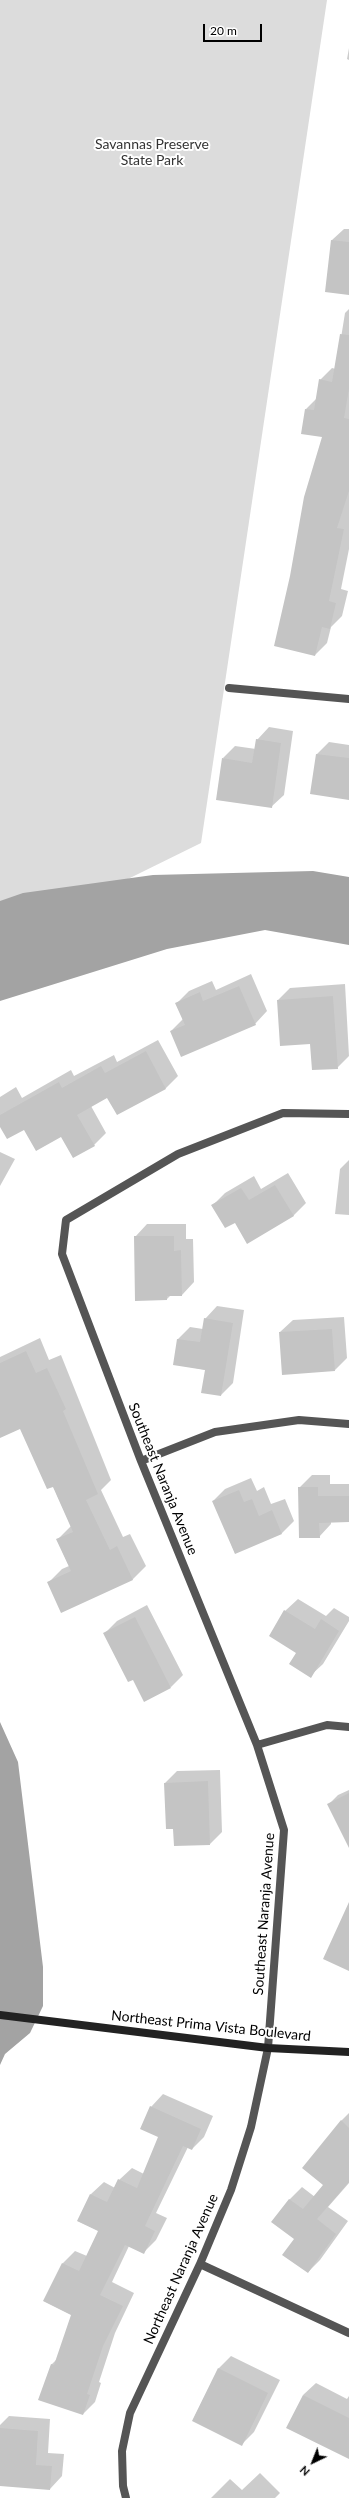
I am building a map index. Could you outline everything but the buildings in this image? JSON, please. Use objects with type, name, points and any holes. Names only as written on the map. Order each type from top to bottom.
[{"type":"main road","name":"Northeast Prima Vista Boulevard","points":[[0,2015],[268,2048],[349,2052]]},
{"type":"street","points":[[229,688],[349,699]]},
{"type":"street","name":"Southeast Naranja Avenue","points":[[268,2048],[284,1830],[258,1745],[141,1461],[62,1254],[66,1220],[178,1154],[283,1113],[349,1114]]},
{"type":"street","points":[[141,1461],[215,1432],[299,1420],[349,1424]]},
{"type":"street","points":[[258,1745],[327,1725],[349,1727]]},
{"type":"street","name":"Northeast Naranja Avenue","points":[[126,2498],[123,2486],[122,2451],[130,2414],[200,2264],[230,2190],[251,2127],[268,2048]]},
{"type":"street","points":[[200,2264],[349,2333]]},
{"type":"green space","name":"Savannas Preserve State Park","points":[[0,0],[327,0],[201,843],[0,942]]},
{"type":"shaded area","points":[[313,871],[349,877],[349,945],[265,930],[167,949],[0,1001],[0,901],[23,893],[153,875]]},
{"type":"shaded area","points":[[0,1722],[18,1762],[43,1967],[43,2006],[30,2033],[5,2054],[0,2065]]}]
